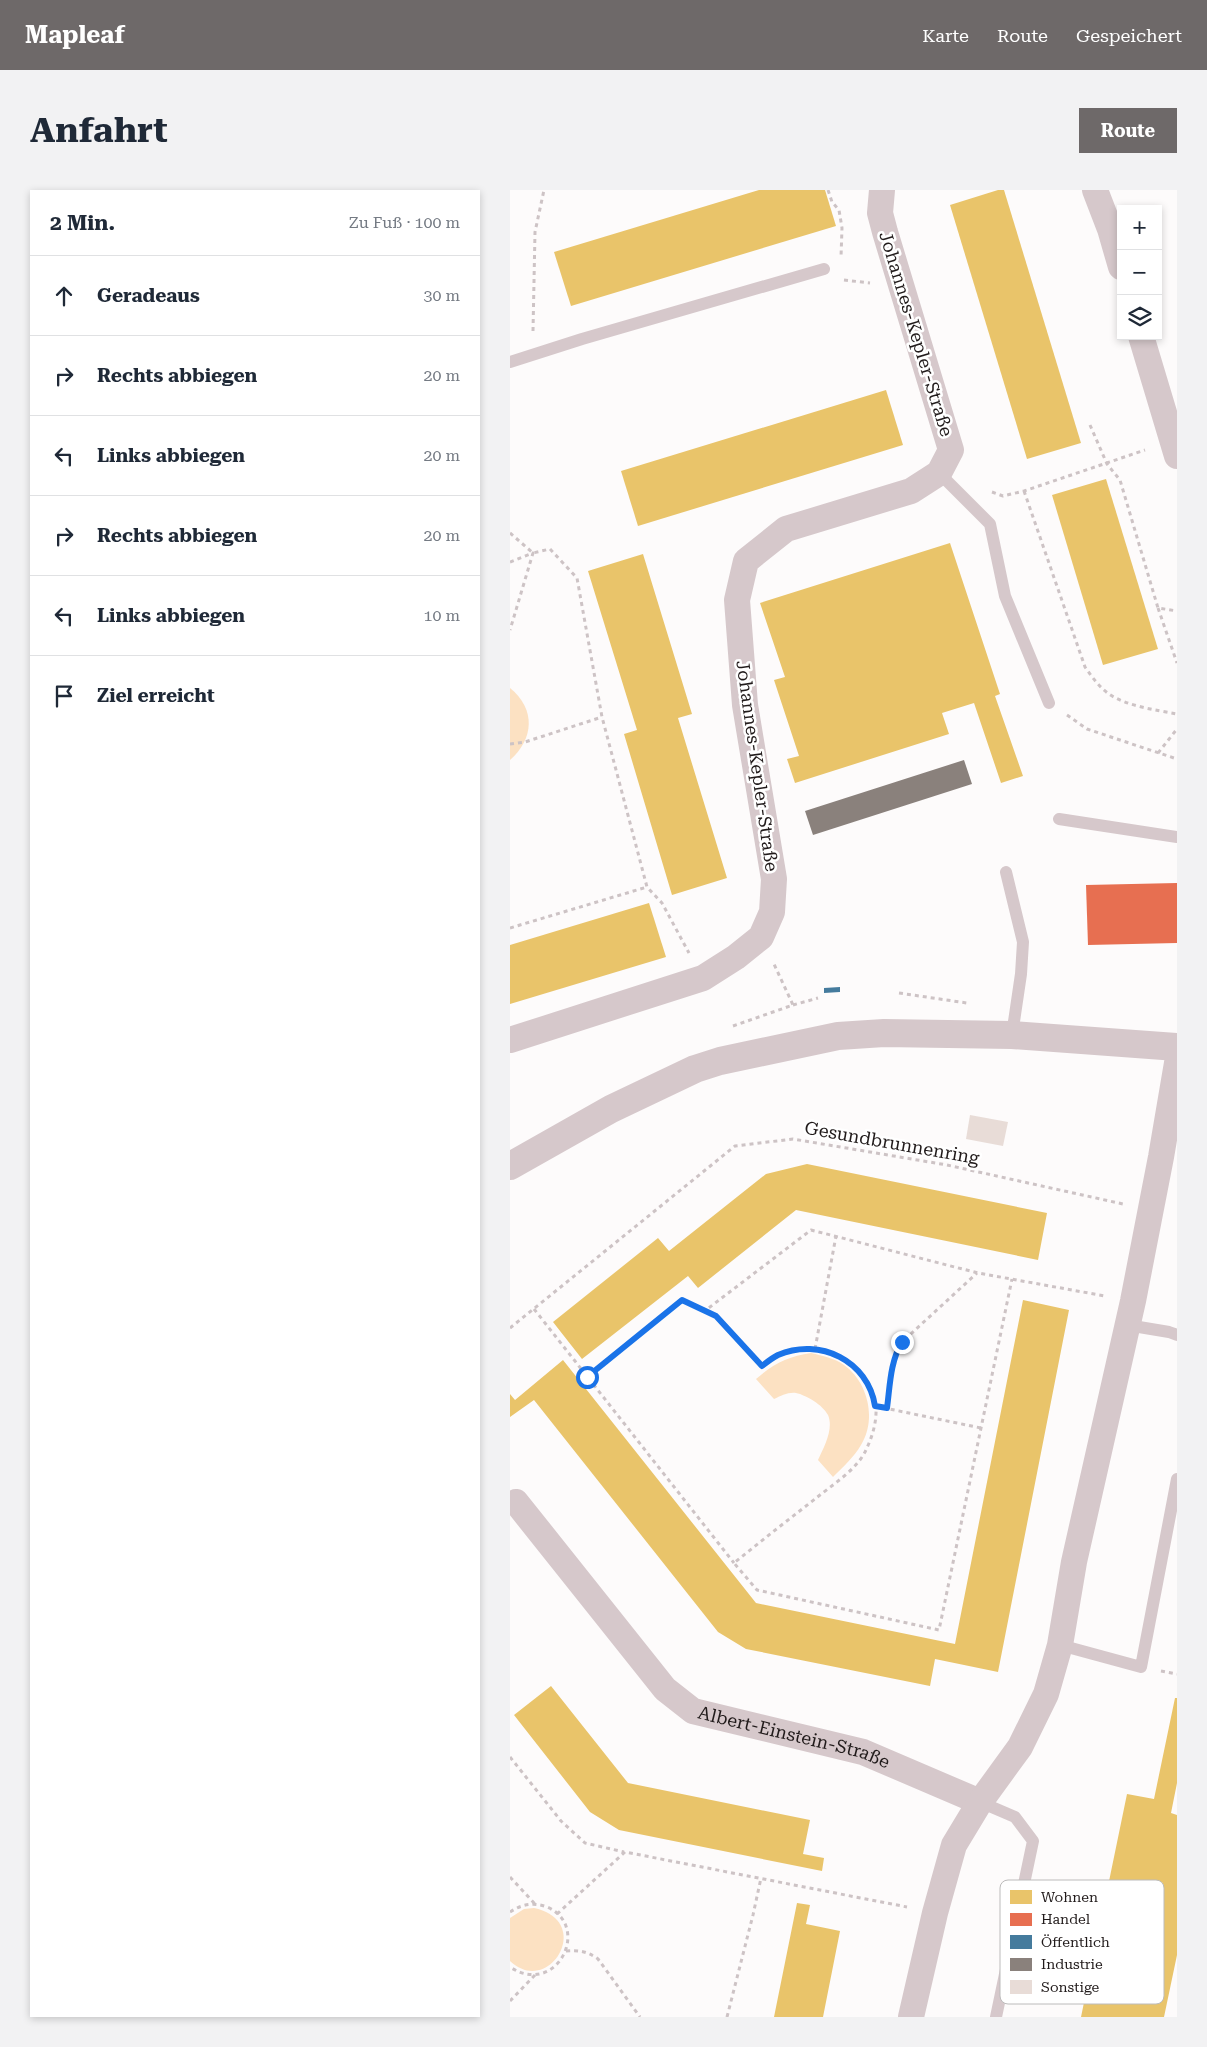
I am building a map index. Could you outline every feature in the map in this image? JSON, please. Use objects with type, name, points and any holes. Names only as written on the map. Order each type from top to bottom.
[{"type":"street","name":"Johannes-Kepler-Straße","points":[[510,1040],[703,978],[736,958],[761,937],[772,912],[774,879],[745,705],[737,600],[746,561],[786,529],[911,491],[939,473],[951,450],[900,287],[880,213],[882,190]]},
{"type":"street","points":[[1095,190],[1117,253]]},
{"type":"street","points":[[1142,340],[1174,448]]},
{"type":"street","points":[[510,1166],[611,1109],[695,1069],[720,1061],[838,1036],[1014,1022],[1177,1047]]},
{"type":"street","points":[[911,2017],[935,1913],[954,1845],[980,1802],[1020,1747],[1046,1694],[1060,1646],[1074,1562],[1130,1313],[1150,1210],[1169,1159],[1177,1063]]},
{"type":"street","name":"Albert-Einstein-Straße","points":[[516,1502],[665,1689],[693,1711],[863,1752],[980,1802]]},
{"type":"lane","points":[[510,362],[824,269]]},
{"type":"lane","points":[[939,473],[990,524],[1005,596],[1049,703]]},
{"type":"lane","points":[[1059,818],[1177,837]]},
{"type":"lane","points":[[1006,872],[1023,942],[1014,1022]]},
{"type":"lane","points":[[1130,1313],[1177,1335]]},
{"type":"lane","points":[[1060,1646],[1141,1667],[1177,1479]]},
{"type":"lane","points":[[980,1802],[1015,1817],[1033,1841],[1025,1880]]},
{"type":"lane","points":[[996,2017],[1000,1998]]},
{"type":"path","points":[[533,354],[535,232],[544,190]]},
{"type":"path","points":[[824,269],[836,265],[841,259],[842,251],[842,228],[839,210],[832,202],[828,190]]},
{"type":"path","points":[[806,274],[900,287]]},
{"type":"path","points":[[1090,425],[1106,464],[1120,480],[1158,608],[1177,663]]},
{"type":"path","points":[[985,490],[1004,496],[1106,464],[1174,448]]},
{"type":"path","points":[[1024,491],[1085,667],[1096,683],[1110,695],[1139,706],[1177,714]]},
{"type":"path","points":[[510,533],[533,553]]},
{"type":"path","points":[[510,562],[550,549],[577,578],[602,717],[647,888],[662,903],[703,978]]},
{"type":"path","points":[[510,630],[533,553]]},
{"type":"path","points":[[1158,608],[1177,611]]},
{"type":"path","points":[[1049,703],[1087,729],[1177,759]]},
{"type":"path","points":[[510,744],[525,742],[602,717]]},
{"type":"path","points":[[1158,753],[1177,729]]},
{"type":"path","points":[[510,928],[647,888]]},
{"type":"path","points":[[761,937],[793,1005]]},
{"type":"path","points":[[898,993],[1014,1022]]},
{"type":"path","points":[[732,1026],[818,998]]},
{"type":"path","name":"Gesundbrunnenring","points":[[510,1328],[736,1146],[793,1139],[947,1165],[1150,1210]]},
{"type":"path","points":[[706,1310],[811,1230],[978,1273],[1012,1279],[1130,1313]]},
{"type":"path","points":[[815,1349],[836,1236]]},
{"type":"path","points":[[887,1408],[893,1364],[896,1352],[902,1342],[978,1273]]},
{"type":"path","points":[[534,1309],[757,1590],[939,1630],[1012,1279]]},
{"type":"path","points":[[587,1377],[682,1300],[716,1316],[762,1366],[776,1356],[789,1351],[815,1349],[833,1353],[851,1364],[866,1378],[873,1393],[875,1406],[873,1434],[864,1454],[842,1477],[734,1563]]},
{"type":"path","points":[[875,1406],[981,1428]]},
{"type":"path","points":[[510,1757],[561,1821],[585,1843],[935,1913]]},
{"type":"path","points":[[557,1914],[625,1852]]},
{"type":"path","points":[[510,1877],[536,1904],[557,1914],[566,1928],[568,1940],[566,1951],[560,1962],[552,1970],[528,1975],[517,1972],[510,1967]]},
{"type":"path","points":[[727,2017],[753,1915],[760,1878]]},
{"type":"path","points":[[510,1912],[518,1906],[536,1904]]},
{"type":"path","points":[[566,1951],[579,1950],[590,1953],[598,1959],[640,2017]]},
{"type":"path","points":[[510,2001],[536,1974]]},
{"type":"shaded area","points":[[510,688],[524,705],[528,714],[529,724],[524,743],[510,760]]},
{"type":"shaded area","points":[[811,1353],[832,1359],[844,1365],[859,1381],[868,1402],[869,1413],[866,1435],[855,1454],[833,1477],[818,1460],[830,1426],[830,1420],[826,1411],[814,1401],[796,1393],[774,1399],[756,1379],[782,1362],[796,1356]]},
{"type":"shaded area","points":[[534,1908],[552,1916],[561,1927],[563,1940],[559,1953],[551,1964],[539,1970],[525,1970],[510,1961],[510,1918],[524,1909]]},
{"type":"building: Wohnen","points":[[759,190],[825,190],[836,226],[571,306],[554,252]]},
{"type":"building: Wohnen","points":[[998,190],[1004,190],[1081,443],[1027,459],[950,205]]},
{"type":"building: Wohnen","points":[[886,390],[903,445],[638,526],[621,471]]},
{"type":"building: Wohnen","points":[[1106,479],[1158,649],[1103,665],[1052,495]]},
{"type":"building: Wohnen","points":[[950,543],[1000,694],[995,696],[1023,776],[1001,783],[974,703],[942,713],[949,734],[795,783],[787,759],[799,756],[774,680],[785,677],[760,603]]},
{"type":"building: Wohnen","points":[[643,554],[692,714],[678,718],[727,878],[672,895],[624,734],[637,730],[588,571]]},
{"type":"building: Wohnen","points":[[649,903],[666,957],[510,1004],[510,945]]},
{"type":"building: Wohnen","points":[[807,1164],[1047,1213],[1038,1260],[796,1210],[698,1288],[688,1276],[582,1359],[553,1322],[658,1238],[669,1251],[766,1174]]},
{"type":"building: Wohnen","points":[[1023,1300],[1069,1310],[998,1672],[935,1659],[930,1686],[746,1649],[718,1632],[534,1400],[510,1417],[510,1394],[515,1400],[563,1360],[756,1603],[955,1644]]},
{"type":"building: Wohnen","points":[[551,1686],[628,1783],[810,1820],[803,1854],[824,1858],[822,1871],[619,1830],[590,1812],[514,1715]]},
{"type":"building: Wohnen","points":[[1175,1698],[1177,1698],[1177,1783],[1171,1813],[1177,1815],[1177,1955],[1164,2017],[1081,2017],[1084,2004],[1164,2004],[1164,1880],[1109,1880],[1127,1794],[1154,1799]]},
{"type":"building: Wohnen","points":[[797,1903],[810,1905],[806,1924],[840,1931],[823,2017],[774,2017]]},
{"type":"building: Handel","points":[[1177,883],[1177,943],[1088,945],[1086,885]]},
{"type":"building: Öffentlich","points":[[840,987],[840,992],[824,993],[824,988]]},
{"type":"building: Industrie","points":[[964,760],[972,784],[813,835],[805,811]]},
{"type":"building: Sonstige","points":[[970,1115],[1008,1122],[1003,1146],[966,1139]]},
{"type":"route","points":[[587,1377],[682,1300],[716,1316],[762,1366],[776,1356],[789,1351],[818,1349],[833,1353],[851,1364],[866,1378],[873,1393],[875,1406],[887,1408],[893,1364],[896,1352],[902,1342]]}]
